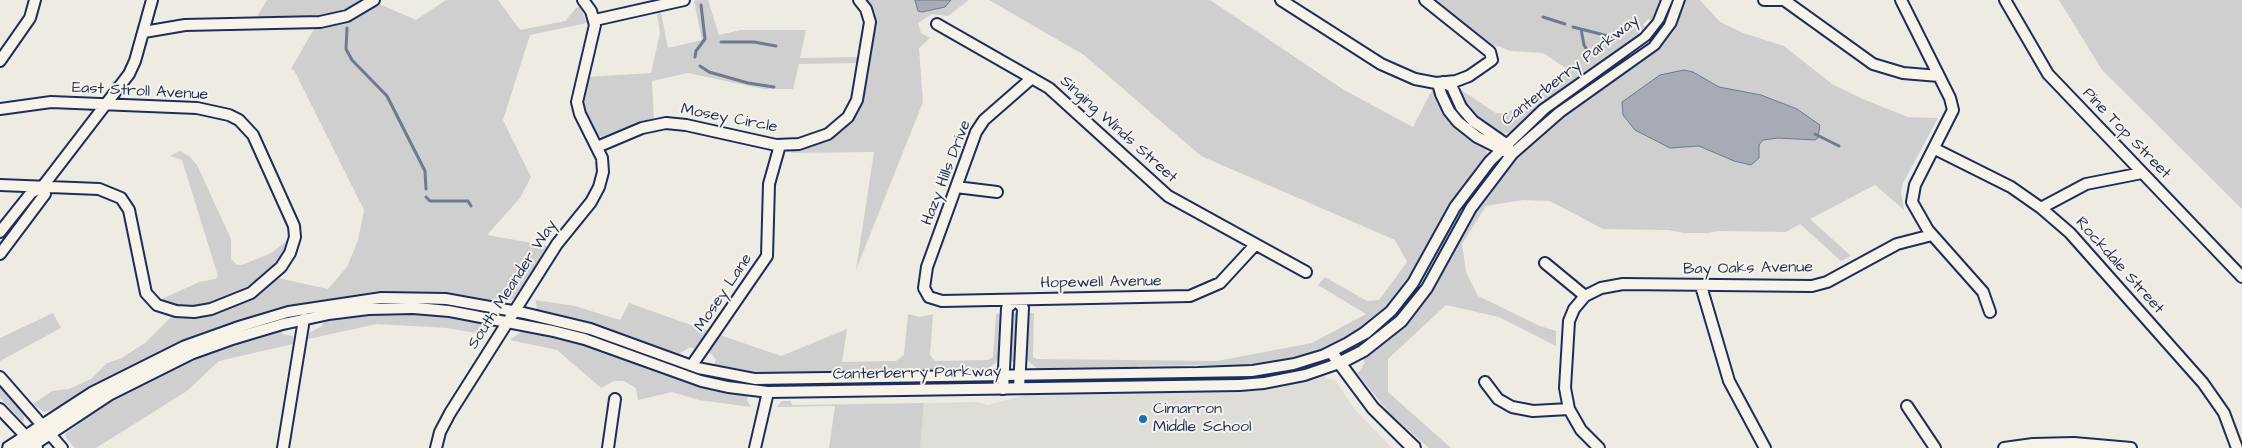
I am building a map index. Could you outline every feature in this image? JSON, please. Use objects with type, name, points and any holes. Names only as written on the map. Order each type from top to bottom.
[{"type":"street","points":[[0,61],[30,18],[35,0]]},
{"type":"street","points":[[0,232],[31,193],[43,186],[133,67],[152,0]]},
{"type":"street","points":[[144,32],[185,25],[320,22],[347,16],[374,0]]},
{"type":"street","points":[[583,0],[595,20],[684,0]]},
{"type":"street","name":"Mosey Circle","points":[[597,147],[642,128],[666,123],[686,125],[780,145],[799,144],[822,136],[840,125],[855,107],[870,22],[866,9],[859,0]]},
{"type":"street","points":[[1281,0],[1387,67],[1419,80],[1443,82],[1469,76],[1493,57],[1440,10],[1425,0]]},
{"type":"street","name":"Canterberry Parkway","points":[[45,428],[174,361],[241,336],[304,319],[361,310],[413,308],[449,311],[508,322],[580,338],[701,382],[768,392],[1003,389],[1020,382],[1252,371],[1294,364],[1331,352],[1365,333],[1400,301],[1413,283],[1455,206],[1475,179],[1503,147],[1544,109],[1639,43],[1654,26],[1667,0]]},
{"type":"street","name":"Canterberry Parkway","points":[[9,448],[30,444],[45,428],[94,392],[163,356],[215,335],[288,312],[351,301],[416,298],[467,302],[515,311],[592,329],[692,365],[730,376],[764,380],[1004,376],[1020,382],[1249,384],[1289,379],[1339,363],[1378,341],[1413,308],[1427,288],[1468,212],[1512,154],[1560,112],[1654,46],[1670,25],[1679,0]]},
{"type":"street","points":[[1764,0],[1783,0],[1852,51],[1873,64],[1904,73],[1939,76]]},
{"type":"street","points":[[1901,0],[1950,98],[1953,110],[1952,117],[1912,195],[1916,212],[1932,235],[1983,292],[1990,312]]},
{"type":"street","name":"Pine Top Street","points":[[2005,0],[2048,74],[2242,277]]},
{"type":"street","name":"South Meander Way","points":[[436,448],[446,420],[557,244],[598,192],[603,164],[597,147],[580,114],[577,102],[595,20]]},
{"type":"street","name":"Singing Winds Street","points":[[937,24],[1054,92],[1168,196],[1306,272]]},
{"type":"street","name":"Hazy Hills Drive","points":[[925,300],[926,267],[980,124],[1032,78]]},
{"type":"street","points":[[1443,82],[1439,87],[1451,114],[1472,134],[1503,147],[1512,154]]},
{"type":"street","name":"East Stroll Avenue","points":[[0,109],[47,102],[197,108],[217,111],[239,120],[250,131],[295,229],[290,253],[264,284],[238,299],[212,309],[187,312],[164,308],[153,302],[144,290],[129,210],[124,201],[116,194],[99,189],[43,186]]},
{"type":"street","name":"Mosey Lane","points":[[692,365],[767,256],[769,184],[780,145]]},
{"type":"street","name":"Rockdale Street","points":[[1934,149],[1992,176],[2041,208],[2079,241],[2197,375],[2224,412],[2237,448]]},
{"type":"street","points":[[2041,208],[2086,184],[2142,174]]},
{"type":"street","points":[[0,185],[43,186]]},
{"type":"street","points":[[0,254],[45,194],[43,186]]},
{"type":"street","points":[[956,187],[997,192]]},
{"type":"street","name":"Bay Oaks Avenue","points":[[1585,296],[1595,290],[1616,284],[1798,287],[1818,285],[1897,244],[1932,235]]},
{"type":"street","name":"Hopewell Avenue","points":[[925,300],[1190,296],[1220,283],[1255,245]]},
{"type":"street","points":[[1545,263],[1585,296],[1572,312],[1568,328],[1565,388],[1569,409],[1581,430],[1599,448]]},
{"type":"street","points":[[1701,286],[1730,382],[1765,448]]},
{"type":"street","points":[[1003,389],[1007,308],[1016,300],[1023,308],[1020,382]]},
{"type":"street","points":[[283,448],[304,319]]},
{"type":"street","points":[[1331,352],[1373,408],[1414,448]]},
{"type":"street","points":[[0,377],[62,448]]},
{"type":"street","points":[[1486,382],[1498,399],[1512,407],[1533,411],[1569,409]]},
{"type":"street","points":[[755,448],[768,392]]},
{"type":"street","points":[[608,448],[615,399]]},
{"type":"street","points":[[1907,406],[1935,448]]},
{"type":"street","points":[[0,409],[30,444]]},
{"type":"street","points":[[2004,448],[2033,444],[2074,443],[2131,448]]},
{"type":"shaded area","points":[[267,0],[367,0],[346,11],[319,19],[255,20]]},
{"type":"shaded area","points":[[446,0],[498,0],[520,30],[565,21],[580,6],[587,23],[530,35],[503,120],[531,177],[520,198],[487,235],[549,246],[517,297],[502,303],[467,297],[409,293],[367,295],[302,304],[240,321],[186,341],[125,370],[56,409],[44,412],[33,404],[52,391],[69,389],[91,379],[107,363],[120,359],[145,343],[171,317],[190,318],[220,312],[252,298],[278,278],[328,289],[347,267],[358,240],[364,210],[294,70],[291,69],[315,27],[359,14],[377,3],[416,20]]},
{"type":"shaded area","points":[[708,0],[719,35],[740,30],[806,30],[800,58],[858,57],[857,63],[799,64],[793,89],[763,89],[688,73],[652,81],[654,121],[609,138],[599,136],[584,109],[583,99],[587,77],[651,73],[660,33],[657,14],[661,13],[668,48],[702,40],[694,1]]},
{"type":"shaded area","points":[[866,0],[969,0],[948,16],[932,14],[918,23],[921,33],[930,38],[919,48],[923,102],[856,270],[874,152],[791,153],[791,150],[811,146],[832,136],[846,126],[863,101],[875,23],[873,10]]},
{"type":"shaded area","points":[[915,0],[951,0],[945,7],[922,12],[918,11]]},
{"type":"shaded area","points":[[989,0],[1210,0],[1344,90],[1413,127],[1432,90],[1435,90],[1486,148],[1488,156],[1459,193],[1408,283],[1386,311],[1351,337],[1317,353],[1273,365],[1220,368],[1216,365],[1139,366],[1132,370],[1040,371],[1026,359],[1027,313],[1034,313],[1033,357],[1037,359],[1217,361],[1312,343],[1366,314],[1318,285],[1325,277],[1367,301],[1379,300],[1407,262],[1395,240],[1201,156],[1084,55]]},
{"type":"shaded area","points":[[1433,0],[1663,0],[1654,21],[1648,19],[1643,25],[1648,29],[1641,36],[1543,106],[1512,132],[1501,134],[1483,125],[1465,106],[1458,88],[1496,113],[1505,114],[1537,95],[1567,73],[1567,69],[1543,53],[1510,51],[1490,45]]},
{"type":"shaded area","points":[[1683,0],[1700,0],[1720,22],[1743,33],[1784,46],[1832,84],[1865,100],[1908,117],[1938,118],[1903,183],[1901,192],[1904,210],[1875,185],[1810,219],[1851,256],[1841,261],[1800,224],[1786,232],[1719,231],[1684,233],[1668,230],[1603,229],[1550,201],[1523,200],[1486,206],[1462,244],[1466,272],[1478,296],[1540,326],[1556,331],[1556,346],[1499,317],[1446,305],[1388,359],[1388,392],[1451,448],[1429,448],[1390,414],[1357,373],[1365,362],[1361,356],[1405,323],[1418,309],[1472,213],[1512,161],[1549,125],[1635,64]]},
{"type":"shaded area","points":[[2059,0],[2242,0],[2242,209],[2102,70]]},
{"type":"shaded area","points":[[1684,70],[1693,72],[1719,87],[1761,95],[1797,109],[1820,125],[1818,138],[1815,140],[1778,138],[1763,140],[1759,145],[1759,158],[1751,165],[1734,161],[1699,146],[1670,148],[1635,130],[1623,115],[1622,102],[1660,75]]},
{"type":"shaded area","points":[[180,151],[190,157],[197,165],[231,239],[231,259],[237,265],[242,265],[271,253],[287,241],[280,261],[250,288],[209,305],[182,306],[162,299],[199,282],[215,279],[218,276],[182,160],[170,156]]},
{"type":"shaded area","points":[[1488,168],[1493,168],[1493,171],[1456,224],[1418,294],[1387,329],[1356,349],[1388,326],[1402,310],[1457,211]]},
{"type":"shaded area","points":[[535,300],[575,306],[620,320],[629,303],[708,331],[695,349],[690,347],[679,354],[589,322],[535,310],[537,307]]},
{"type":"shaded area","points":[[1013,312],[1018,314],[1016,360],[1013,362],[1009,360]]},
{"type":"shaded area","points":[[53,313],[61,328],[0,361],[0,338]]},
{"type":"shaded area","points":[[391,313],[439,315],[488,324],[486,327],[487,335],[447,328],[377,324],[308,339],[309,333],[322,326],[324,320]]},
{"type":"shaded area","points":[[1002,313],[1000,359],[984,372],[766,374],[713,366],[716,360],[712,354],[708,353],[720,335],[781,356],[847,329],[842,362],[896,361],[904,355],[908,314],[920,317],[933,314],[930,355],[935,361],[988,360],[993,357],[996,314]]},
{"type":"shaded area","points":[[544,325],[590,333],[695,370],[735,380],[988,381],[774,388],[721,383]]},
{"type":"shaded area","points":[[282,329],[282,334],[293,336],[293,344],[219,361],[187,391],[96,448],[75,448],[66,438],[65,434],[80,423],[78,418],[191,359],[232,343]]},
{"type":"shaded area","points":[[522,331],[580,344],[697,387],[748,396],[747,400],[751,407],[699,400],[672,392],[638,400],[636,388],[624,381],[614,381],[601,388],[557,350],[510,340]]},
{"type":"shaded area","points":[[1317,362],[1319,367],[1267,379],[1219,382],[1216,378],[1218,376],[1283,371]]},
{"type":"shaded area","name":"Cimarron Middle School","points":[[1323,373],[1326,379],[1335,380],[1355,410],[1392,448],[920,448],[924,403],[979,402],[988,405],[1037,392],[1256,388],[1303,380]]},
{"type":"shaded area","points":[[0,386],[25,413],[23,422],[0,398]]},
{"type":"shaded area","points":[[782,401],[791,401],[792,405],[924,403],[920,448],[829,448],[835,406],[777,407]]},
{"type":"waterway","points":[[695,57],[696,51],[705,39],[701,5]]},
{"type":"waterway","points":[[1543,17],[1565,24]]},
{"type":"waterway","points":[[1573,27],[1581,29]]},
{"type":"waterway","points":[[347,28],[346,49],[352,60],[387,96],[425,171],[426,189]]},
{"type":"waterway","points":[[1581,29],[1616,38]]},
{"type":"waterway","points":[[1581,29],[1584,45],[1590,55]]},
{"type":"waterway","points":[[721,42],[754,42],[776,46]]},
{"type":"waterway","points":[[700,66],[709,72],[748,83],[774,87]]},
{"type":"waterway","points":[[1815,134],[1839,146]]},
{"type":"waterway","points":[[426,197],[430,201],[468,201],[471,206]]},
{"type":"place","name":"Cimarron Middle School","points":[[1143,419]]}]
